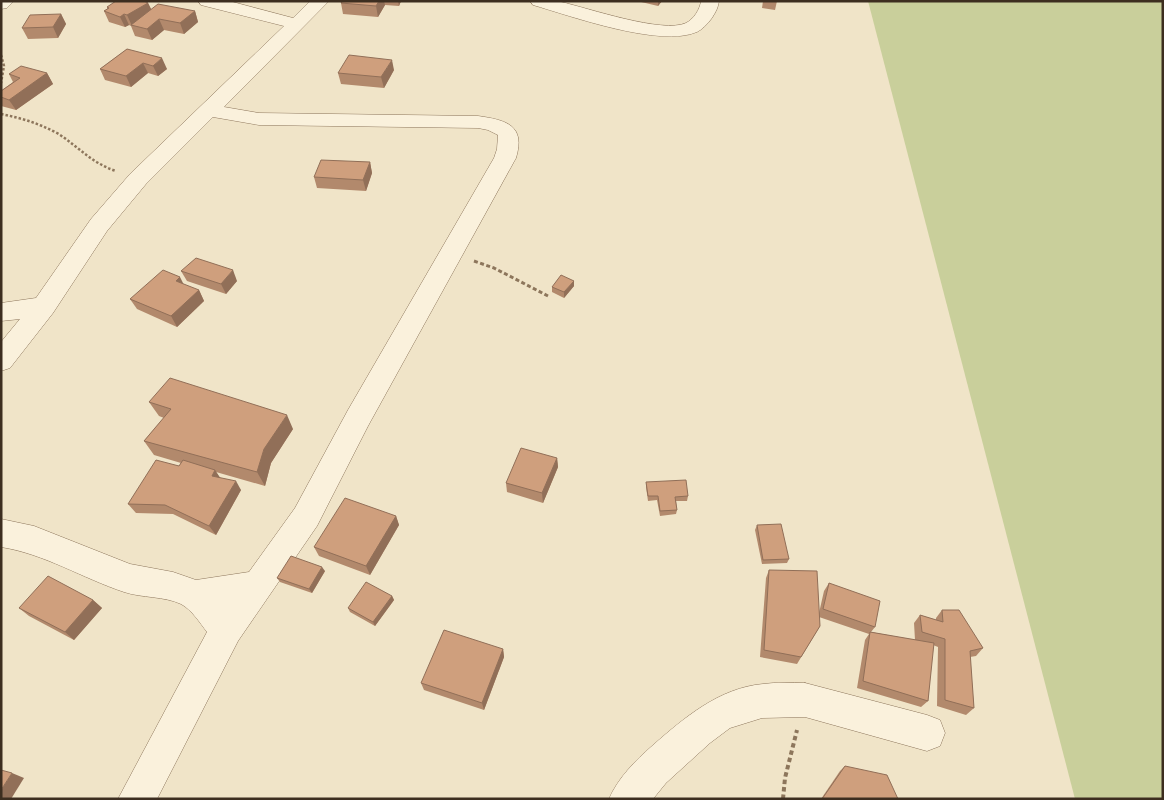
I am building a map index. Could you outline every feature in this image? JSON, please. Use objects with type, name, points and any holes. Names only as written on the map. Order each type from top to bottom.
[{"type":"street","points":[[1,4],[5,1]]},
{"type":"street","points":[[207,1],[296,24]]},
{"type":"street","points":[[2,358],[44,306],[99,225],[138,179],[320,1]]},
{"type":"street","points":[[539,1],[608,20],[657,30],[688,29],[699,22],[710,6],[710,1]]},
{"type":"street","points":[[137,799],[226,630],[306,517],[358,418],[505,158],[510,144],[509,135],[503,128],[478,122],[258,119],[207,110]]},
{"type":"street","points":[[1,312],[44,306]]},
{"type":"street","points":[[1,533],[15,534],[41,543],[130,579],[170,587],[196,595],[258,585]]},
{"type":"street","points":[[196,595],[226,630]]},
{"type":"street","points":[[628,799],[653,770],[678,746],[718,716],[762,701],[804,700],[927,733]]},
{"type":"path","points":[[1,55],[4,66],[1,83]]},
{"type":"path","points":[[1,114],[33,121],[58,134],[102,166],[138,179]]},
{"type":"path","points":[[448,256],[491,267],[526,287],[550,297]]},
{"type":"path","points":[[784,799],[785,778],[804,700]]},
{"type":"green space","points":[[868,1],[1163,1],[1163,799],[1075,799]]},
{"type":"building","points":[[116,1],[144,1],[148,3],[120,17],[104,11]]},
{"type":"building","points":[[342,1],[379,1],[376,6],[341,3]]},
{"type":"building","points":[[158,4],[195,11],[180,23],[159,19],[147,29],[131,25]]},
{"type":"building","points":[[61,14],[53,27],[22,28],[30,15]]},
{"type":"building","points":[[127,49],[162,58],[153,66],[143,63],[126,76],[100,69]]},
{"type":"building","points":[[349,55],[392,60],[381,77],[338,73]]},
{"type":"building","points":[[21,66],[47,73],[9,100],[1,97],[1,91],[20,78],[9,74]]},
{"type":"building","points":[[321,160],[370,162],[363,180],[314,177]]},
{"type":"building","points":[[196,258],[233,270],[221,284],[181,271]]},
{"type":"building","points":[[163,270],[180,277],[176,281],[199,290],[171,316],[130,299]]},
{"type":"building","points":[[561,275],[574,281],[564,292],[552,287]]},
{"type":"building","points":[[170,378],[287,415],[264,449],[257,472],[144,441],[171,409],[149,402]]},
{"type":"building","points":[[521,448],[557,458],[542,493],[506,483]]},
{"type":"building","points":[[156,460],[179,466],[183,460],[215,470],[212,476],[236,481],[209,526],[165,505],[128,504]]},
{"type":"building","points":[[686,480],[688,496],[675,497],[677,510],[660,511],[658,496],[648,496],[646,482]]},
{"type":"building","points":[[345,498],[396,516],[366,566],[314,547]]},
{"type":"building","points":[[781,524],[789,559],[763,560],[757,525]]},
{"type":"building","points":[[291,556],[322,567],[309,589],[277,578]]},
{"type":"building","points":[[769,570],[817,571],[820,626],[801,657],[764,650]]},
{"type":"building","points":[[48,576],[93,600],[65,632],[19,608]]},
{"type":"building","points":[[366,582],[392,596],[373,622],[348,608]]},
{"type":"building","points":[[829,583],[880,601],[875,627],[823,609]]},
{"type":"building","points":[[942,610],[959,610],[983,648],[970,651],[974,708],[945,700],[945,639],[922,632],[920,615],[943,622]]},
{"type":"building","points":[[444,630],[503,649],[482,703],[421,683]]},
{"type":"building","points":[[870,632],[934,643],[928,701],[863,681]]},
{"type":"building","points":[[845,766],[887,775],[898,799],[822,799]]},
{"type":"building","points":[[1,770],[12,773],[1,790]]}]
